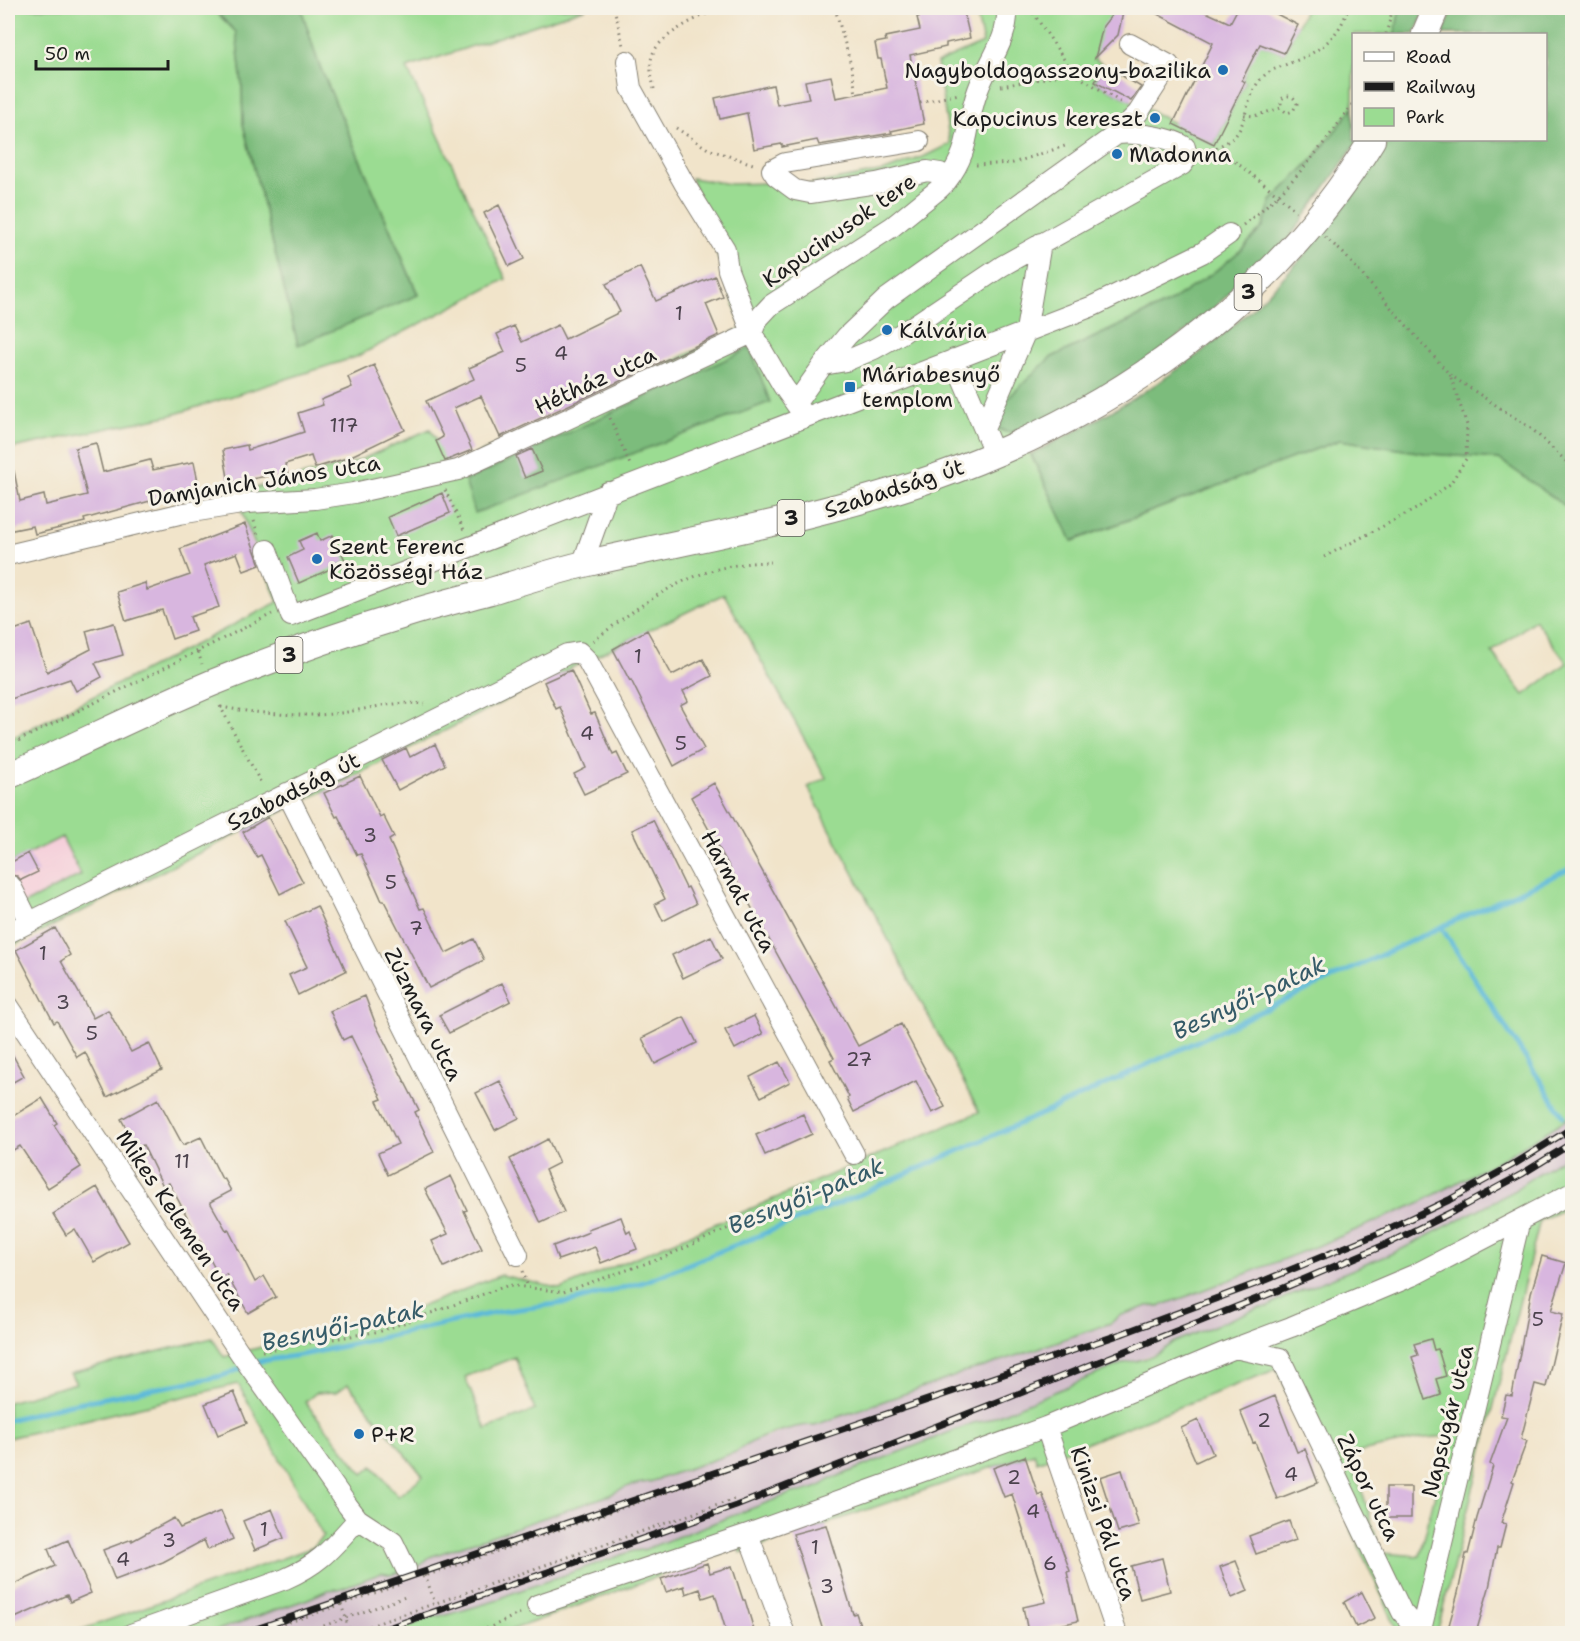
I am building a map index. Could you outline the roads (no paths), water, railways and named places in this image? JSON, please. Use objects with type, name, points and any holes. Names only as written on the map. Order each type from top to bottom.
[{"type":"main road","points":[[1425,33],[1436,8]]},
{"type":"main road","name":"Szabadság út","points":[[8,776],[215,696],[316,645],[404,615],[582,565],[813,513],[933,478],[995,455],[1071,419],[1125,386],[1177,351],[1236,304],[1312,226],[1371,141]]},
{"type":"street","points":[[946,182],[958,166],[965,150],[978,89],[1006,30],[1007,8]]},
{"type":"street","points":[[801,410],[823,365],[861,321],[886,299],[1110,139],[1138,113],[1169,65],[1130,44]]},
{"type":"street","points":[[627,61],[631,88],[725,249],[728,270],[752,333],[801,410]]},
{"type":"street","points":[[823,365],[846,361],[873,349],[1041,243],[1182,165],[1187,158],[1185,147],[1180,143],[1132,134],[1110,139]]},
{"type":"street","name":"Kapucinusok tere","points":[[752,333],[758,320],[771,305],[892,227],[946,182],[940,173],[927,171],[877,183],[810,193],[795,190],[776,176],[772,170],[785,162],[919,141]]},
{"type":"street","points":[[267,550],[289,612],[637,481],[801,410],[954,359],[1093,306],[1202,253],[1229,234]]},
{"type":"street","points":[[984,429],[1026,331],[1041,243]]},
{"type":"street","name":"Hétház utca","points":[[458,470],[752,333]]},
{"type":"street","name":"Szabadság út","points":[[954,359],[995,455]]},
{"type":"street","name":"Damjanich János utca","points":[[8,555],[179,514],[248,503],[315,499],[458,470]]},
{"type":"street","points":[[582,565],[608,492]]},
{"type":"street","name":"Szabadság út","points":[[8,933],[567,654],[579,651]]},
{"type":"street","name":"Harmat utca","points":[[579,651],[586,660],[854,1154]]},
{"type":"street","name":"Zúzmara utca","points":[[279,798],[518,1255]]},
{"type":"street","points":[[11,886],[29,922]]},
{"type":"street","name":"Mikes Kelemen utca","points":[[8,1005],[240,1353],[358,1519],[393,1542],[408,1577]]},
{"type":"street","points":[[537,1605],[748,1534],[1046,1427],[1414,1275],[1572,1193]]},
{"type":"street","name":"Napsugár utca","points":[[1420,1633],[1520,1220]]},
{"type":"street","points":[[1235,1348],[1280,1358],[1291,1327]]},
{"type":"street","name":"Zápor utca","points":[[1280,1358],[1402,1612],[1420,1633]]},
{"type":"street","name":"Kinizsi Pál utca","points":[[1046,1427],[1117,1634]]},
{"type":"street","points":[[131,1634],[308,1569],[327,1555],[358,1519]]},
{"type":"street","points":[[748,1534],[785,1634]]},
{"type":"waterway","name":"Besnyői-patak","points":[[8,1420],[66,1405],[222,1376],[261,1361],[307,1354],[498,1312],[571,1302],[644,1282],[857,1196],[1055,1108],[1572,868]]},
{"type":"waterway","points":[[1441,927],[1563,1116]]},
{"type":"waterway","points":[[1022,1425],[1055,1413]]},
{"type":"railway","points":[[242,1634],[1121,1334],[1266,1280],[1382,1232],[1449,1200],[1516,1163],[1572,1128]]},
{"type":"railway","points":[[371,1634],[736,1506],[1279,1290],[1387,1244],[1454,1211],[1522,1174],[1572,1143]]},
{"type":"place","name":"Nagyboldogasszony-bazilika","points":[[1223,70]]},
{"type":"place","name":"Kapucinus kereszt","points":[[1155,118]]},
{"type":"place","name":"Madonna","points":[[1117,154]]},
{"type":"place","name":"Kálvária","points":[[887,330]]},
{"type":"place","name":"Máriabesnyő templom","points":[[850,387]]},
{"type":"place","name":"Szent Ferenc Közösségi Ház","points":[[317,559]]},
{"type":"place","name":"P+R","points":[[359,1434]]}]
